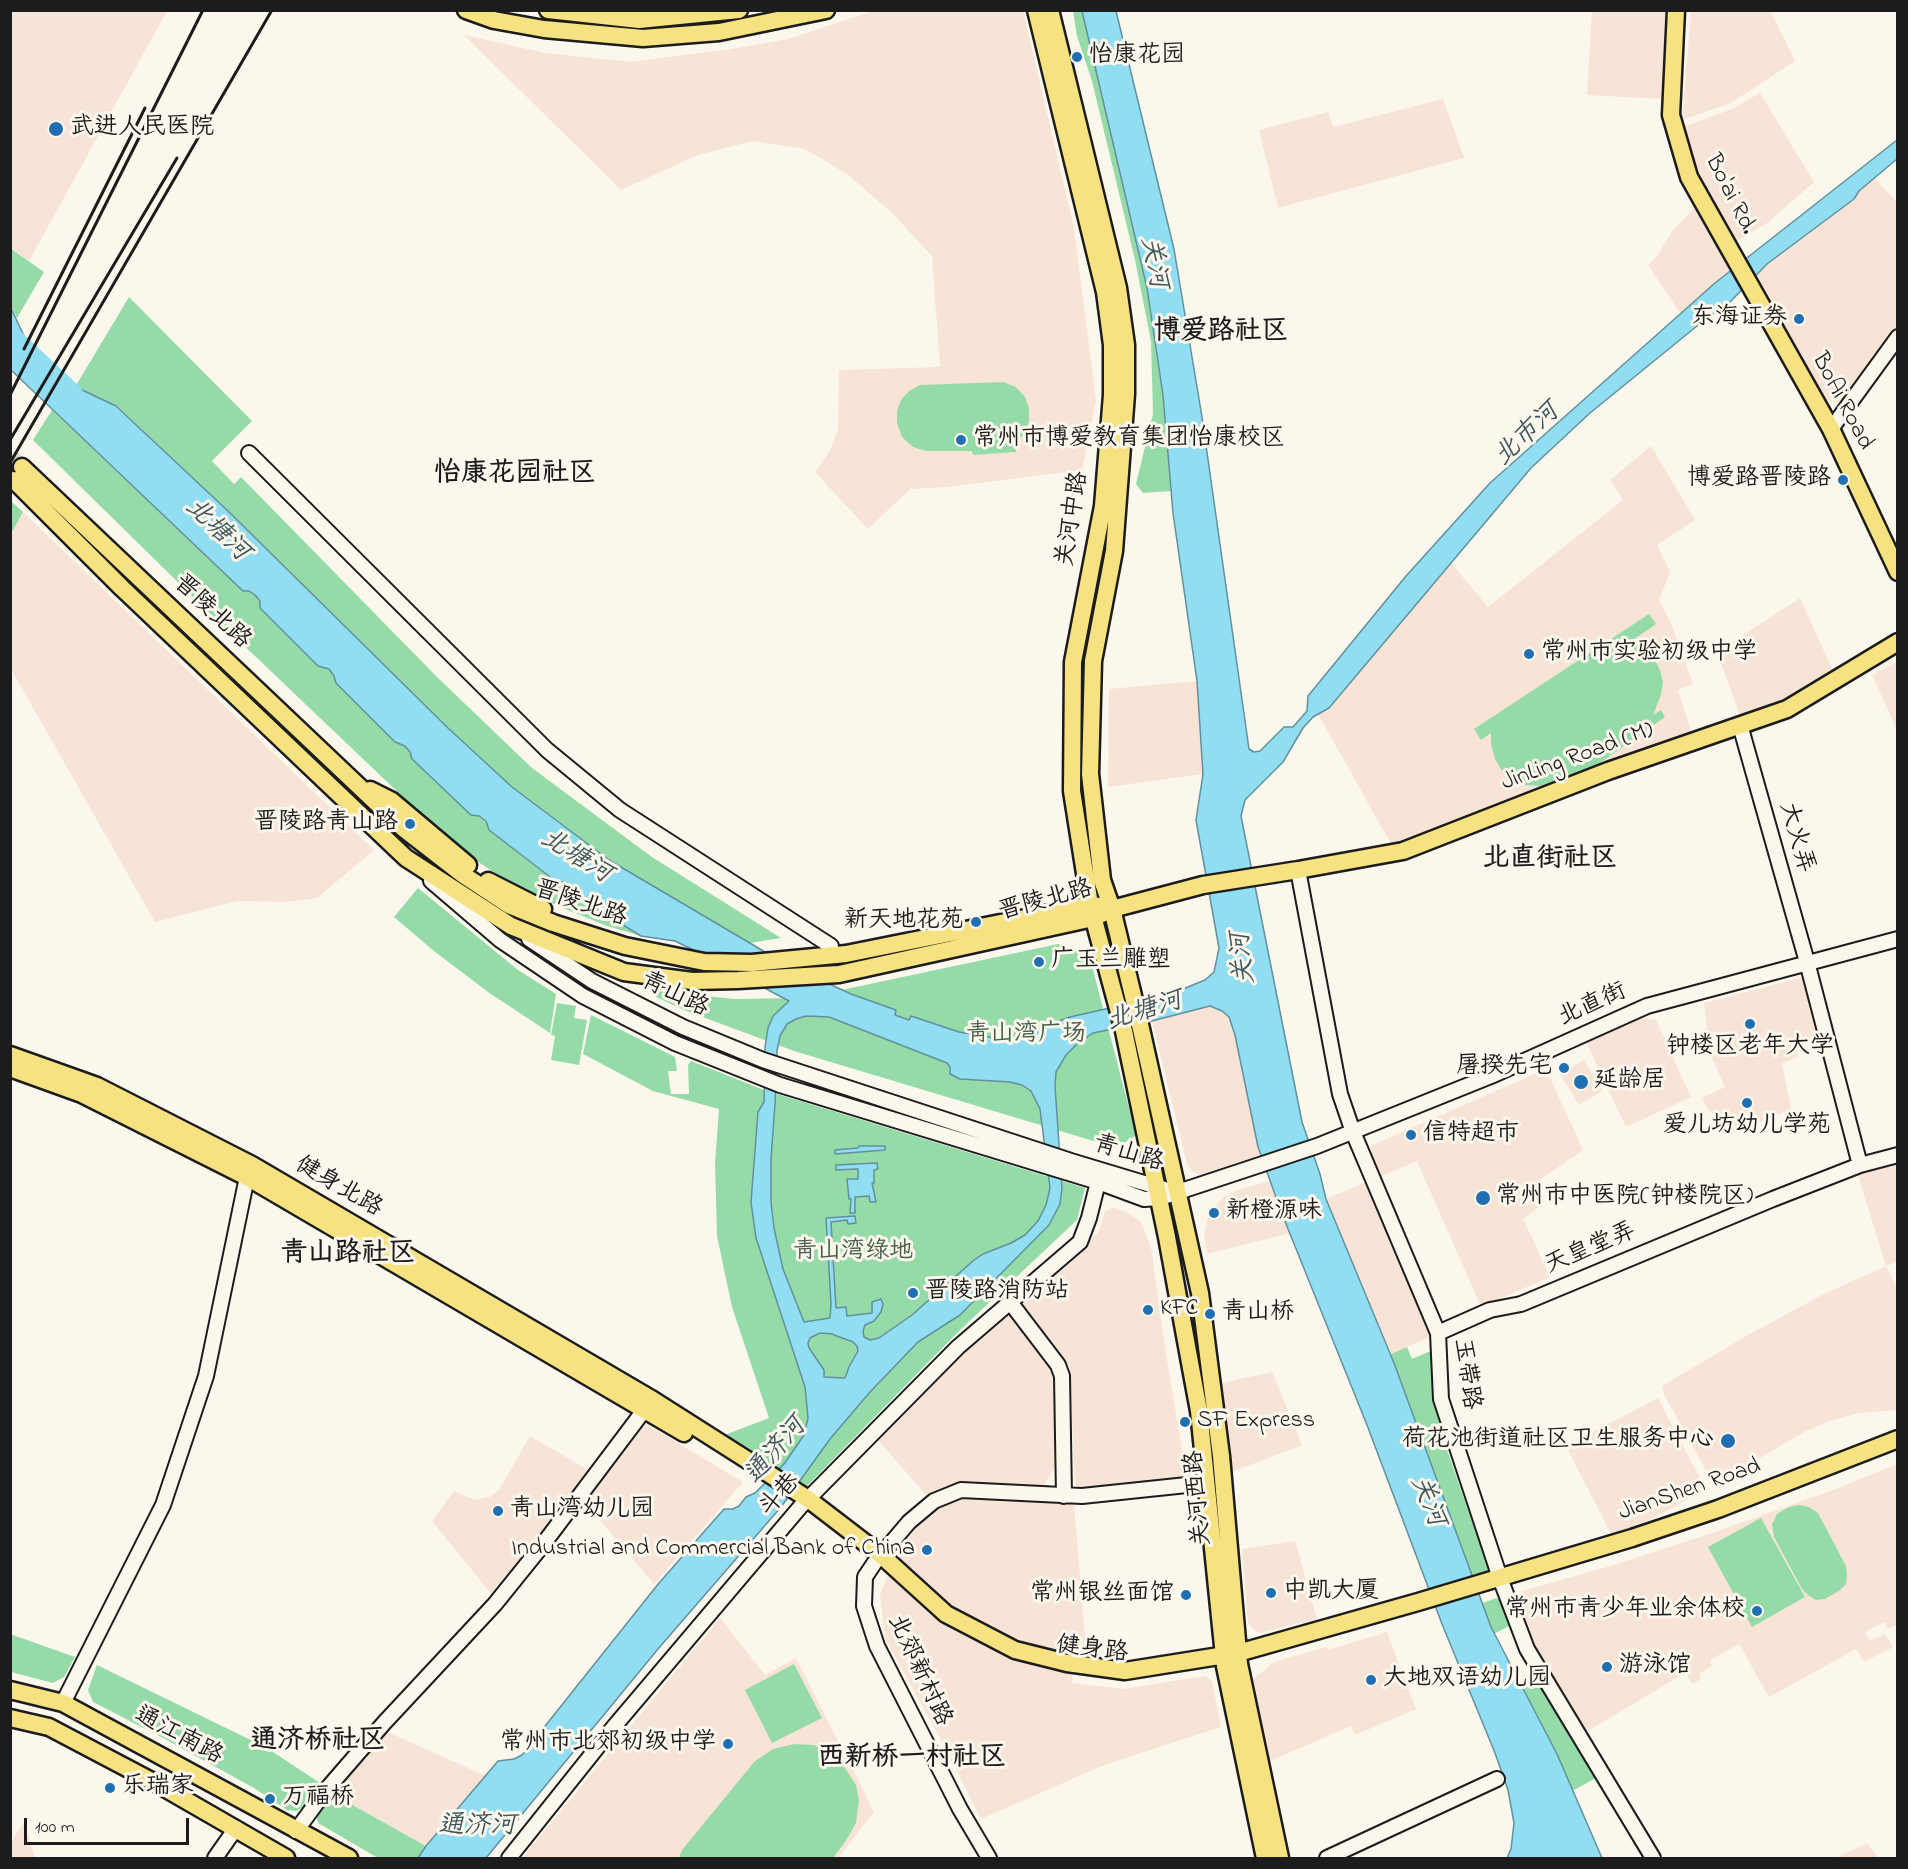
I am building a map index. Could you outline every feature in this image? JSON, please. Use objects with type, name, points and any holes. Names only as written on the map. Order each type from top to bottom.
[{"type":"main road","points":[[466,10],[494,20],[544,29],[643,38],[719,32],[826,10]]},
{"type":"main road","points":[[548,10],[639,20],[739,10]]},
{"type":"main road","name":"关河中路","points":[[1036,10],[1105,292],[1112,345],[1112,395],[1103,506],[1073,662],[1072,791],[1092,911],[1124,1031]]},
{"type":"main road","name":"关河中路","points":[[1050,10],[1118,288],[1126,345],[1126,394],[1114,551],[1093,662],[1090,774],[1102,880],[1112,909],[1142,1029]]},
{"type":"main road","name":"Bo'ai Rd.","points":[[1676,10],[1671,115],[1689,177],[1735,258]]},
{"type":"main road","name":"BoAi Road","points":[[1735,258],[1831,429],[1898,572]]},
{"type":"main road","name":"晋陵北路","points":[[1092,911],[839,974],[738,980],[692,981],[624,972],[510,926],[406,858],[123,588],[18,473],[404,829],[462,874],[509,905],[553,923],[625,946],[704,962],[752,963],[787,955],[846,954],[1017,919],[1092,911],[1112,909]]},
{"type":"main road","name":"JinLing Road (M)","points":[[1112,909],[1203,885],[1403,851],[1608,771],[1787,709],[1898,642]]},
{"type":"main road","points":[[354,782],[392,801],[487,880],[546,911],[624,938],[686,950],[787,955],[980,916],[1017,919]]},
{"type":"main road","name":"关河西路","points":[[1142,1029],[1200,1293],[1221,1456],[1231,1660],[1280,1858]]},
{"type":"main road","name":"关河西路","points":[[1124,1031],[1158,1193],[1199,1411],[1206,1483],[1231,1660],[1265,1858]]},
{"type":"main road","name":"健身北路","points":[[10,1055],[97,1086],[252,1165],[643,1394],[748,1466]]},
{"type":"main road","name":"健身北路","points":[[10,1068],[82,1094],[248,1177],[645,1409],[748,1466]]},
{"type":"main road","points":[[10,1078],[78,1101],[105,1105]]},
{"type":"main road","name":"JianShen Road","points":[[1499,1584],[1718,1509],[1898,1439]]},
{"type":"main road","name":"JianShen Road","points":[[1499,1584],[1692,1529],[1898,1451]]},
{"type":"main road","name":"健身路","points":[[748,1466],[804,1502],[878,1558],[946,1626],[1016,1662],[1068,1674],[1125,1682],[1231,1660],[1499,1584]]},
{"type":"main road","name":"通江南路","points":[[10,1690],[63,1703],[349,1858]]},
{"type":"main road","points":[[10,1718],[49,1727],[161,1786],[286,1858]]},
{"type":"main road","points":[[10,1731],[49,1727]]},
{"type":"street","points":[[1831,429],[1898,337]]},
{"type":"street","points":[[249,453],[547,750],[620,810],[831,946]]},
{"type":"street","name":"大火弄","points":[[1740,725],[1807,962]]},
{"type":"street","name":"青山路","points":[[404,829],[432,859],[510,926],[592,981],[682,1027],[781,1067],[1071,1167],[1158,1193],[1178,1192]]},
{"type":"street","name":"青山路","points":[[406,858],[500,940],[583,996],[675,1043],[780,1085],[1044,1158]]},
{"type":"street","name":"玉带路","points":[[1298,870],[1340,1094],[1353,1132],[1438,1333],[1441,1399],[1499,1584],[1527,1649],[1653,1858]]},
{"type":"street","name":"北直街","points":[[1178,1192],[1249,1170],[1353,1132],[1491,1076],[1647,1006],[1898,939]]},
{"type":"street","points":[[1807,962],[1860,1165]]},
{"type":"street","name":"天皇堂弄","points":[[1438,1333],[1490,1310],[1521,1304],[1860,1165],[1898,1155]]},
{"type":"street","name":"青山路","points":[[1071,1167],[1098,1182],[1144,1199],[1158,1193]]},
{"type":"street","points":[[63,1703],[163,1505],[206,1376],[248,1177]]},
{"type":"street","name":"斗巷","points":[[509,1858],[612,1729],[804,1502],[958,1347],[1080,1242],[1098,1182]]},
{"type":"street","points":[[1010,1302],[1058,1365],[1062,1376],[1064,1496]]},
{"type":"street","points":[[296,1831],[326,1790],[384,1723],[495,1604],[645,1409]]},
{"type":"street","name":"北郊新村路","points":[[989,1858],[960,1809],[877,1646],[864,1606],[865,1577],[909,1522],[934,1500],[962,1490],[1082,1496],[1206,1483]]},
{"type":"street","points":[[1327,1858],[1497,1779]]},
{"type":"street","points":[[216,1858],[236,1828]]},
{"type":"shaded area","name":"武进人民医院","points":[[10,11],[167,11],[29,261],[11,248]]},
{"type":"shaded area","points":[[873,11],[1023,11],[1074,228],[1096,401],[1082,470],[947,487],[910,489],[868,529],[815,472],[830,451],[838,429],[839,370],[940,367],[932,256],[891,212],[847,174],[805,149],[753,141],[698,155],[621,190],[464,35],[545,53],[631,62],[789,39]]},
{"type":"shaded area","points":[[1592,11],[1668,11],[1663,99],[1587,95]]},
{"type":"shaded area","points":[[1770,11],[1795,61],[1731,103],[1682,120],[1691,12]]},
{"type":"shaded area","points":[[1760,93],[1814,182],[1767,223],[1737,241],[1698,171],[1683,127],[1732,109]]},
{"type":"shaded area","points":[[1443,99],[1464,158],[1278,208],[1259,130],[1328,112],[1333,127]]},
{"type":"shaded area","points":[[1874,178],[1897,202],[1897,328],[1848,398],[1841,402],[1833,402],[1826,400],[1757,275],[1767,264],[1854,199],[1859,191]]},
{"type":"shaded area","points":[[1699,203],[1735,268],[1681,314],[1648,265],[1656,258],[1673,230]]},
{"type":"shaded area","name":"常州市实验初级中学","points":[[1651,446],[1695,520],[1657,545],[1670,572],[1659,600],[1671,623],[1693,684],[1678,690],[1691,731],[1391,844],[1318,714],[1329,708],[1451,563],[1488,607],[1623,500],[1610,480]]},
{"type":"shaded area","points":[[23,512],[374,850],[317,898],[286,902],[237,901],[155,922],[11,669],[11,534]]},
{"type":"shaded area","points":[[1800,598],[1833,671],[1784,701],[1740,715],[1717,652]]},
{"type":"shaded area","points":[[1897,662],[1897,730],[1872,675]]},
{"type":"shaded area","points":[[1197,681],[1203,774],[1108,787],[1109,689]]},
{"type":"shaded area","points":[[1803,977],[1809,981],[1823,1040],[1798,1046],[1798,1057],[1782,1063],[1791,1109],[1732,1134],[1707,1108],[1702,1098],[1725,1087],[1710,1053],[1704,1003]]},
{"type":"shaded area","points":[[1210,1006],[1229,1017],[1235,1034],[1260,1155],[1201,1175],[1193,1172],[1187,1164],[1152,1021]]},
{"type":"shaded area","points":[[1643,1018],[1656,1020],[1691,1097],[1626,1127],[1586,1042]]},
{"type":"shaded area","name":"延龄居","points":[[1584,1060],[1602,1091],[1579,1105],[1560,1074]]},
{"type":"shaded area","name":"常州市中医院(钟楼院区)","points":[[1546,1069],[1583,1150],[1528,1188],[1538,1208],[1523,1219],[1550,1277],[1481,1307],[1417,1161],[1379,1177],[1370,1156],[1372,1145]]},
{"type":"shaded area","points":[[1897,1164],[1897,1262],[1886,1266],[1858,1175]]},
{"type":"shaded area","points":[[1270,1181],[1290,1233],[1207,1254],[1204,1235],[1208,1217],[1223,1197]]},
{"type":"shaded area","points":[[1368,1181],[1434,1335],[1391,1354],[1326,1199]]},
{"type":"shaded area","points":[[1113,1207],[1141,1222],[1151,1247],[1187,1479],[1083,1490],[1075,1485],[1070,1367],[1021,1303],[1099,1232],[1105,1212]]},
{"type":"shaded area","points":[[1886,1266],[1897,1289],[1897,1410],[1859,1413],[1827,1422],[1804,1432],[1714,1485],[1664,1394],[1662,1386],[1748,1335],[1822,1295]]},
{"type":"shaded area","points":[[1008,1308],[1055,1370],[1054,1468],[1043,1487],[957,1486],[928,1497],[877,1439],[960,1353]]},
{"type":"shaded area","points":[[1272,1372],[1302,1445],[1232,1472],[1222,1383]]},
{"type":"shaded area","points":[[1658,1398],[1706,1490],[1630,1530],[1612,1536],[1566,1446]]},
{"type":"shaded area","points":[[646,1424],[743,1482],[654,1584],[585,1503]]},
{"type":"shaded area","name":"青山湾幼儿园","points":[[530,1436],[588,1470],[493,1596],[432,1521],[454,1491],[475,1500],[490,1497],[499,1490]]},
{"type":"shaded area","name":"常州市青少年业余体校","points":[[1897,1464],[1897,1625],[1888,1629],[1884,1622],[1865,1632],[1870,1641],[1885,1634],[1893,1647],[1864,1662],[1856,1649],[1769,1697],[1739,1644],[1710,1660],[1712,1666],[1699,1674],[1701,1679],[1693,1684],[1685,1673],[1583,1734],[1530,1647],[1513,1596],[1522,1591],[1614,1565],[1715,1532],[1833,1490]]},
{"type":"shaded area","points":[[971,1496],[1074,1503],[1087,1662],[1072,1658],[1072,1683],[1123,1689],[1205,1676],[1212,1681],[1221,1727],[1104,1765],[981,1819],[947,1751],[885,1638],[880,1594],[900,1549],[924,1517],[946,1504]]},
{"type":"shaded area","points":[[1295,1541],[1317,1619],[1259,1633],[1248,1624],[1242,1549]]},
{"type":"shaded area","name":"常州市北郊初级中学","points":[[720,1618],[765,1675],[796,1658],[874,1812],[838,1858],[522,1858]]},
{"type":"shaded area","points":[[1387,1632],[1416,1709],[1355,1735],[1351,1726],[1268,1762],[1253,1679],[1274,1662],[1326,1647],[1328,1650]]},
{"type":"shaded area","points":[[385,1731],[486,1776],[426,1846],[331,1793]]},
{"type":"shaded area","points":[[24,1822],[35,1858],[11,1858],[11,1842]]},
{"type":"shaded area","points":[[1867,1843],[1878,1858],[1836,1858]]},
{"type":"green space","points":[[1073,11],[1082,11],[1147,288],[1163,395],[1171,491],[1143,493],[1136,484],[1153,414],[1151,341],[1135,260],[1092,81],[1077,36]]},
{"type":"green space","points":[[10,248],[44,272],[17,318],[11,306]]},
{"type":"green space","points":[[129,297],[252,421],[212,461],[234,484],[241,477],[437,677],[532,768],[652,857],[781,938],[750,943],[609,860],[512,788],[117,406],[75,387]]},
{"type":"green space","points":[[1003,382],[1016,387],[1025,397],[1029,408],[1026,432],[1015,443],[1016,452],[973,455],[972,451],[926,451],[913,447],[902,437],[897,423],[897,411],[901,400],[909,391],[920,385]]},
{"type":"green space","points":[[52,410],[243,591],[249,591],[255,595],[260,601],[260,608],[318,666],[328,669],[335,676],[336,683],[395,742],[405,745],[412,759],[471,815],[479,816],[486,822],[489,830],[554,880],[573,887],[576,896],[641,936],[607,926],[558,906],[503,878],[472,858],[425,818],[193,597],[33,440]]},
{"type":"green space","points":[[11,501],[23,512],[11,534]]},
{"type":"green space","points":[[1649,614],[1656,624],[1630,642],[1644,648],[1654,658],[1660,670],[1663,682],[1661,695],[1653,715],[1661,710],[1665,717],[1597,765],[1540,786],[1525,785],[1513,780],[1502,771],[1495,759],[1491,733],[1481,740],[1474,729]]},
{"type":"green space","points":[[418,888],[518,970],[556,994],[550,1033],[488,992],[394,917]]},
{"type":"green space","name":"青山湾广场","points":[[1058,944],[1076,949],[1091,962],[1136,1135],[1117,1148],[794,1051],[684,1010],[654,996],[657,991],[735,999],[804,998]]},
{"type":"green space","points":[[557,1003],[576,1006],[574,1018],[587,1020],[579,1065],[551,1060],[555,1036],[551,1035]]},
{"type":"green space","name":"青山湾绿地","points":[[591,1015],[675,1057],[677,1071],[668,1071],[671,1094],[689,1094],[688,1065],[691,1061],[764,1090],[1085,1188],[1077,1220],[959,1331],[806,1487],[722,1436],[769,1418],[732,1307],[717,1236],[715,1163],[719,1109],[653,1091],[583,1054]]},
{"type":"green space","points":[[1407,1347],[1412,1359],[1433,1350],[1434,1401],[1444,1441],[1490,1573],[1474,1581],[1391,1354]]},
{"type":"green space","points":[[1800,1505],[1809,1507],[1818,1513],[1846,1566],[1846,1584],[1825,1599],[1816,1600],[1802,1589],[1774,1537],[1772,1525],[1777,1514],[1789,1507]]},
{"type":"green space","points":[[1761,1518],[1805,1597],[1752,1627],[1708,1547]]},
{"type":"green space","points":[[1497,1598],[1502,1602],[1511,1625],[1494,1634],[1482,1603]]},
{"type":"green space","points":[[10,1634],[75,1657],[64,1677],[53,1683],[11,1672]]},
{"type":"green space","points":[[794,1664],[822,1718],[772,1743],[745,1690]]},
{"type":"green space","points":[[97,1665],[267,1748],[320,1783],[302,1808],[296,1811],[287,1810],[254,1788],[93,1702],[88,1690]]},
{"type":"green space","points":[[1538,1679],[1598,1777],[1572,1791],[1557,1754],[1523,1689]]},
{"type":"green space","points":[[794,1744],[814,1745],[830,1753],[845,1768],[856,1785],[859,1800],[856,1823],[833,1858],[679,1858],[682,1850],[755,1761],[773,1749]]},
{"type":"green space","points":[[331,1793],[426,1846],[418,1858],[378,1858],[318,1823],[316,1815]]},
{"type":"water","points":[[1082,11],[1116,11],[1174,249],[1202,417],[1249,749],[1254,752],[1260,751],[1284,727],[1293,727],[1307,711],[1308,696],[1406,576],[1490,483],[1715,283],[1897,140],[1897,159],[1859,191],[1854,199],[1767,264],[1730,302],[1590,413],[1531,468],[1329,708],[1313,717],[1303,728],[1283,762],[1245,800],[1241,816],[1302,1122],[1326,1199],[1394,1363],[1491,1627],[1557,1754],[1602,1858],[1507,1858],[1511,1849],[1514,1823],[1508,1790],[1367,1425],[1282,1214],[1258,1147],[1235,1035],[1229,1017],[1210,1006],[1093,1033],[1066,1055],[1056,1072],[1055,1086],[1062,1188],[1060,1204],[1049,1225],[960,1315],[918,1342],[870,1392],[830,1439],[781,1507],[658,1649],[486,1858],[418,1858],[498,1761],[514,1759],[522,1755],[659,1583],[724,1509],[739,1506],[746,1497],[755,1493],[784,1464],[804,1435],[808,1418],[805,1387],[756,1238],[751,1202],[758,1112],[764,1102],[765,1047],[768,1028],[773,1016],[789,1001],[675,941],[641,936],[576,896],[573,887],[554,880],[489,830],[486,821],[479,816],[471,815],[412,759],[405,746],[395,742],[336,683],[329,669],[318,666],[260,608],[260,601],[255,595],[249,591],[243,591],[11,370],[10,306],[40,370],[116,406],[229,512],[448,728],[512,787],[609,860],[782,962],[851,994],[896,1010],[895,1015],[909,1020],[911,1016],[959,1032],[1004,1038],[1070,1017],[1150,999],[1205,980],[1214,972],[1219,948],[1196,820],[1203,774],[1197,681],[1173,513],[1163,395],[1147,288]],"holes":[[[806,1016],[829,1017],[947,1063],[950,1067],[950,1074],[960,1079],[1010,1082],[1022,1085],[1031,1091],[1040,1109],[1050,1188],[1046,1205],[1038,1221],[1025,1235],[974,1260],[912,1315],[879,1338],[870,1340],[864,1337],[863,1331],[865,1325],[874,1321],[881,1312],[883,1304],[881,1299],[872,1302],[872,1313],[847,1316],[846,1307],[836,1308],[831,1222],[847,1220],[848,1224],[856,1223],[855,1216],[826,1218],[830,1318],[804,1322],[783,1269],[774,1228],[771,1202],[771,1158],[777,1051],[780,1036],[787,1024]],[[820,1333],[833,1334],[857,1346],[858,1351],[845,1378],[824,1377],[824,1370],[808,1343],[810,1338]]]},
{"type":"water","points":[[859,1146],[885,1146],[885,1150],[835,1154],[835,1150],[858,1148]]},
{"type":"water","points":[[877,1163],[878,1169],[874,1170],[874,1183],[872,1183],[876,1202],[870,1202],[869,1196],[855,1197],[855,1213],[850,1213],[851,1199],[849,1199],[847,1179],[858,1179],[858,1169],[836,1170],[836,1165]]},
{"type":"waterway","name":"北塘河","points":[[10,335],[73,394]]},
{"type":"tunnel","points":[[10,457],[22,467]]},
{"type":"railway","points":[[10,395],[203,10]]},
{"type":"railway","points":[[10,463],[272,10]]},
{"type":"railway","points":[[24,349],[145,108]]},
{"type":"railway","points":[[10,440],[177,158]]},
{"type":"place","name":"怡康花园","points":[[1077,57]]},
{"type":"place","name":"武进人民医院","points":[[56,129]]},
{"type":"place","name":"东海证券","points":[[1799,319]]},
{"type":"place","name":"常州市博爱教育集团怡康校区","points":[[961,440]]},
{"type":"place","name":"博爱路晋陵路","points":[[1843,480]]},
{"type":"place","name":"常州市实验初级中学","points":[[1529,654]]},
{"type":"place","name":"晋陵路青山路","points":[[410,824]]},
{"type":"place","name":"新天地花苑","points":[[976,922]]},
{"type":"place","name":"广玉兰雕塑","points":[[1039,962]]},
{"type":"place","name":"钟楼区老年大学","points":[[1750,1024]]},
{"type":"place","name":"屠揆先宅","points":[[1564,1068]]},
{"type":"place","name":"延龄居","points":[[1581,1082]]},
{"type":"place","name":"爱儿坊幼儿学苑","points":[[1747,1103]]},
{"type":"place","name":"信特超市","points":[[1411,1135]]},
{"type":"place","name":"常州市中医院(钟楼院区)","points":[[1483,1198]]},
{"type":"place","name":"新橙源味","points":[[1214,1213]]},
{"type":"place","name":"晋陵路消防站","points":[[913,1293]]},
{"type":"place","name":"KFC","points":[[1148,1310]]},
{"type":"place","name":"青山桥","points":[[1210,1314]]},
{"type":"place","name":"SF Express","points":[[1185,1422]]},
{"type":"place","name":"荷花池街道社区卫生服务中心","points":[[1728,1441]]},
{"type":"place","name":"青山湾幼儿园","points":[[498,1511]]},
{"type":"place","name":"Industrial and Commercial Bank of China","points":[[927,1550]]},
{"type":"place","name":"中凯大厦","points":[[1271,1593]]},
{"type":"place","name":"常州银丝面馆","points":[[1186,1595]]},
{"type":"place","name":"常州市青少年业余体校","points":[[1757,1611]]},
{"type":"place","name":"游泳馆","points":[[1607,1667]]},
{"type":"place","name":"大地双语幼儿园","points":[[1371,1680]]},
{"type":"place","name":"常州市北郊初级中学","points":[[728,1744]]},
{"type":"place","name":"乐瑞家","points":[[110,1788]]},
{"type":"place","name":"万福桥","points":[[270,1799]]},
{"type":"district","name":"博爱路社区","points":[[1221,334]]},
{"type":"district","name":"怡康花园社区","points":[[515,476]]},
{"type":"district","name":"北直街社区","points":[[1550,861]]},
{"type":"district","name":"青山路社区","points":[[348,1256]]},
{"type":"district","name":"通济桥社区","points":[[318,1743]]},
{"type":"district","name":"西新桥一村社区","points":[[912,1760]]},
{"type":"water label","name":"关河","points":[[1152,263]]},
{"type":"water label","name":"北市河","points":[[1528,436]]},
{"type":"water label","name":"关河","points":[[1245,958]]},
{"type":"water label","name":"通济河","points":[[777,1452]]},
{"type":"water label","name":"关河","points":[[1426,1502]]},
{"type":"water label","name":"通济河","points":[[477,1828]]}]
